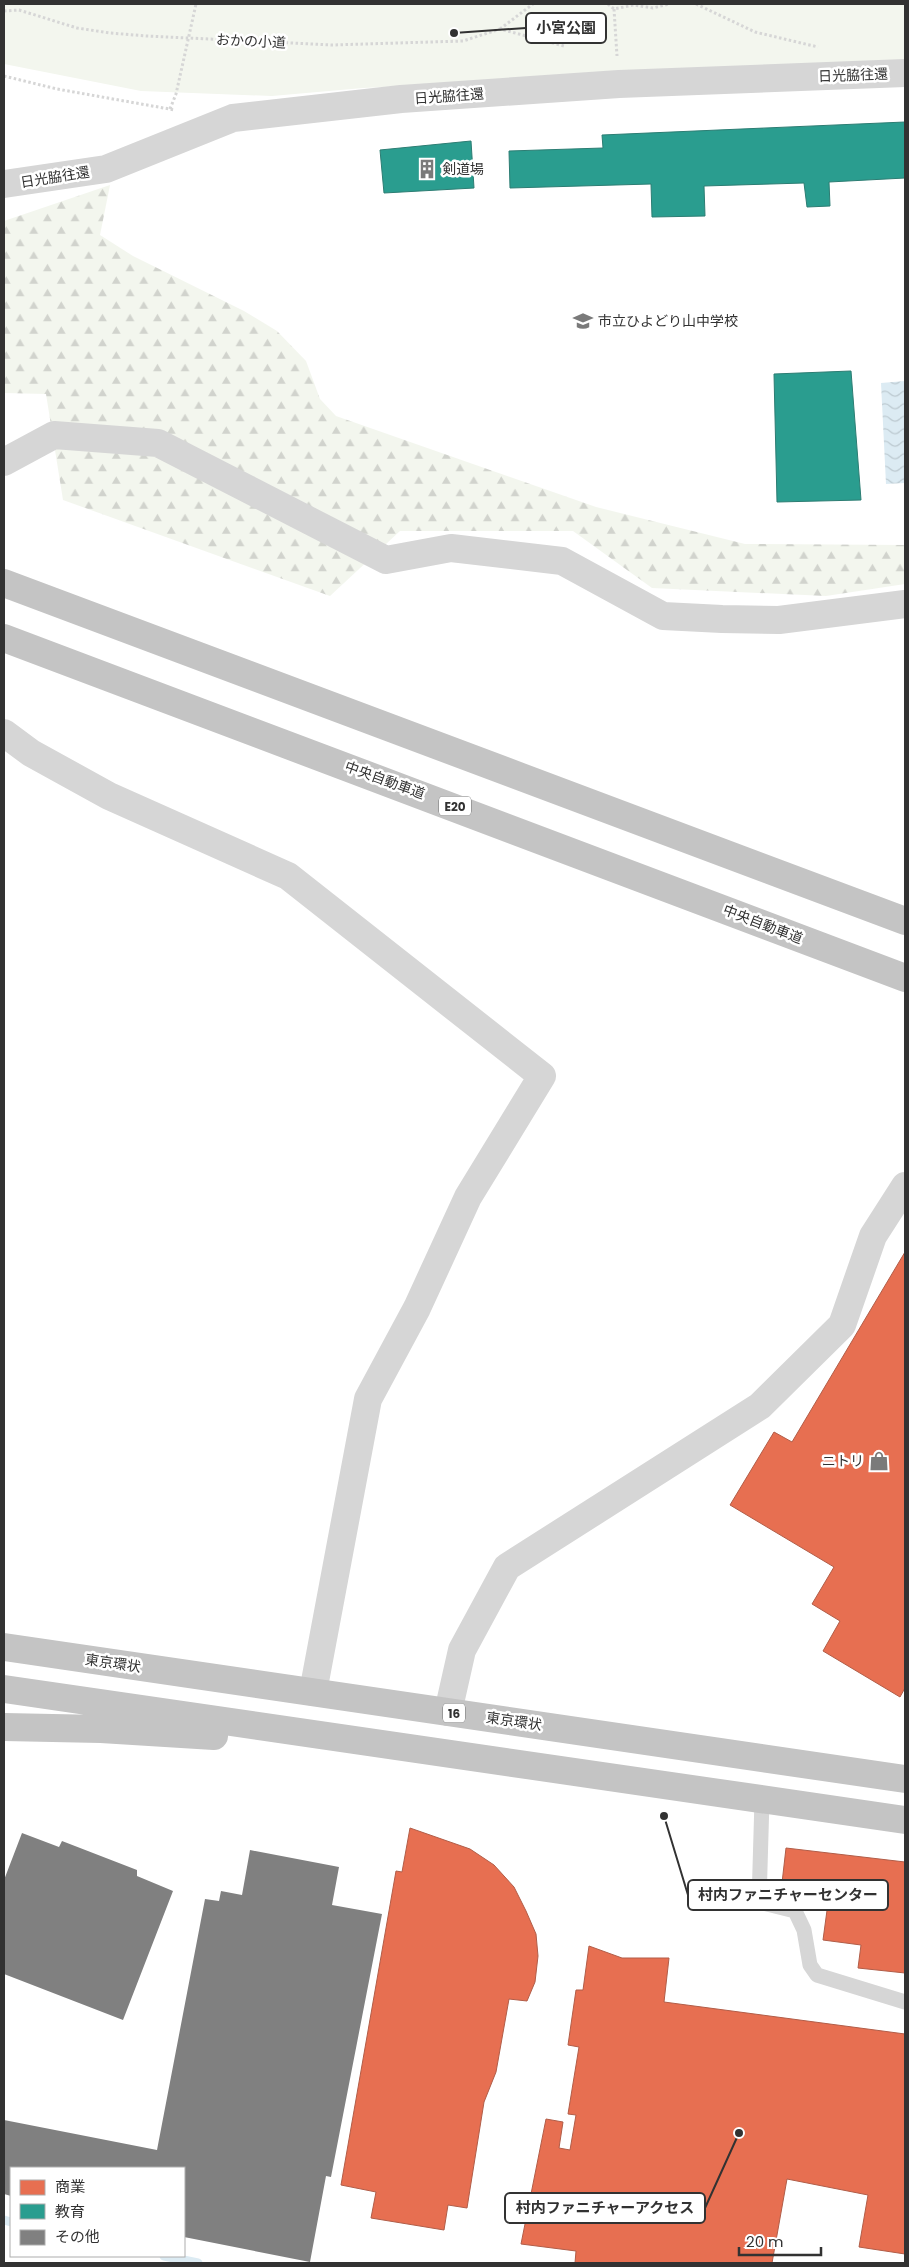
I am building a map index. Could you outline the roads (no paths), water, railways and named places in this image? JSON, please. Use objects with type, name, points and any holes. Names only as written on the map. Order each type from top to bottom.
[{"type":"highway","points":[[4,583],[905,921]]},
{"type":"highway","name":"中央自動車道","points":[[4,638],[905,978]]},
{"type":"highway","name":"東京環状","points":[[4,1646],[905,1779]]},
{"type":"highway","points":[[221,1678],[229,1688],[232,1698],[231,1706],[223,1721]]},
{"type":"highway","points":[[4,1689],[905,1820]]},
{"type":"highway","points":[[4,1727],[101,1729],[216,1737],[329,1752],[487,1759]]},
{"type":"street","name":"日光脇往還","points":[[4,184],[106,169],[233,118],[401,99],[619,84],[905,73]]},
{"type":"street","points":[[4,462],[54,434],[158,443],[386,560],[451,548],[562,560],[663,616],[779,620],[905,604]]},
{"type":"street","points":[[4,733],[31,753],[109,796],[288,876],[542,1076],[468,1197],[417,1308],[368,1399],[313,1692]]},
{"type":"street","points":[[448,1712],[462,1650],[507,1567],[760,1406],[842,1326],[873,1236],[905,1186]]},
{"type":"lane","points":[[762,1800],[759,1902],[795,1910],[804,1930],[810,1965],[817,1975],[905,2002]]},
{"type":"water","points":[[905,381],[905,483],[886,484],[881,383]]},
{"type":"waterway","points":[[4,2220],[10,2222]]},
{"type":"waterway","points":[[169,2257],[198,2263]]},
{"type":"place","name":"小宮公園","points":[[454,33]]},
{"type":"place","name":"剣道場","points":[[427,169]]},
{"type":"place","name":"市立ひよどり山中学校","points":[[583,321]]},
{"type":"place","name":"ニトリ","points":[[879,1461]]},
{"type":"place","name":"村内ファニチャーセンター","points":[[664,1816]]},
{"type":"place","name":"村内ファニチャーアクセス","points":[[739,2133]]}]
